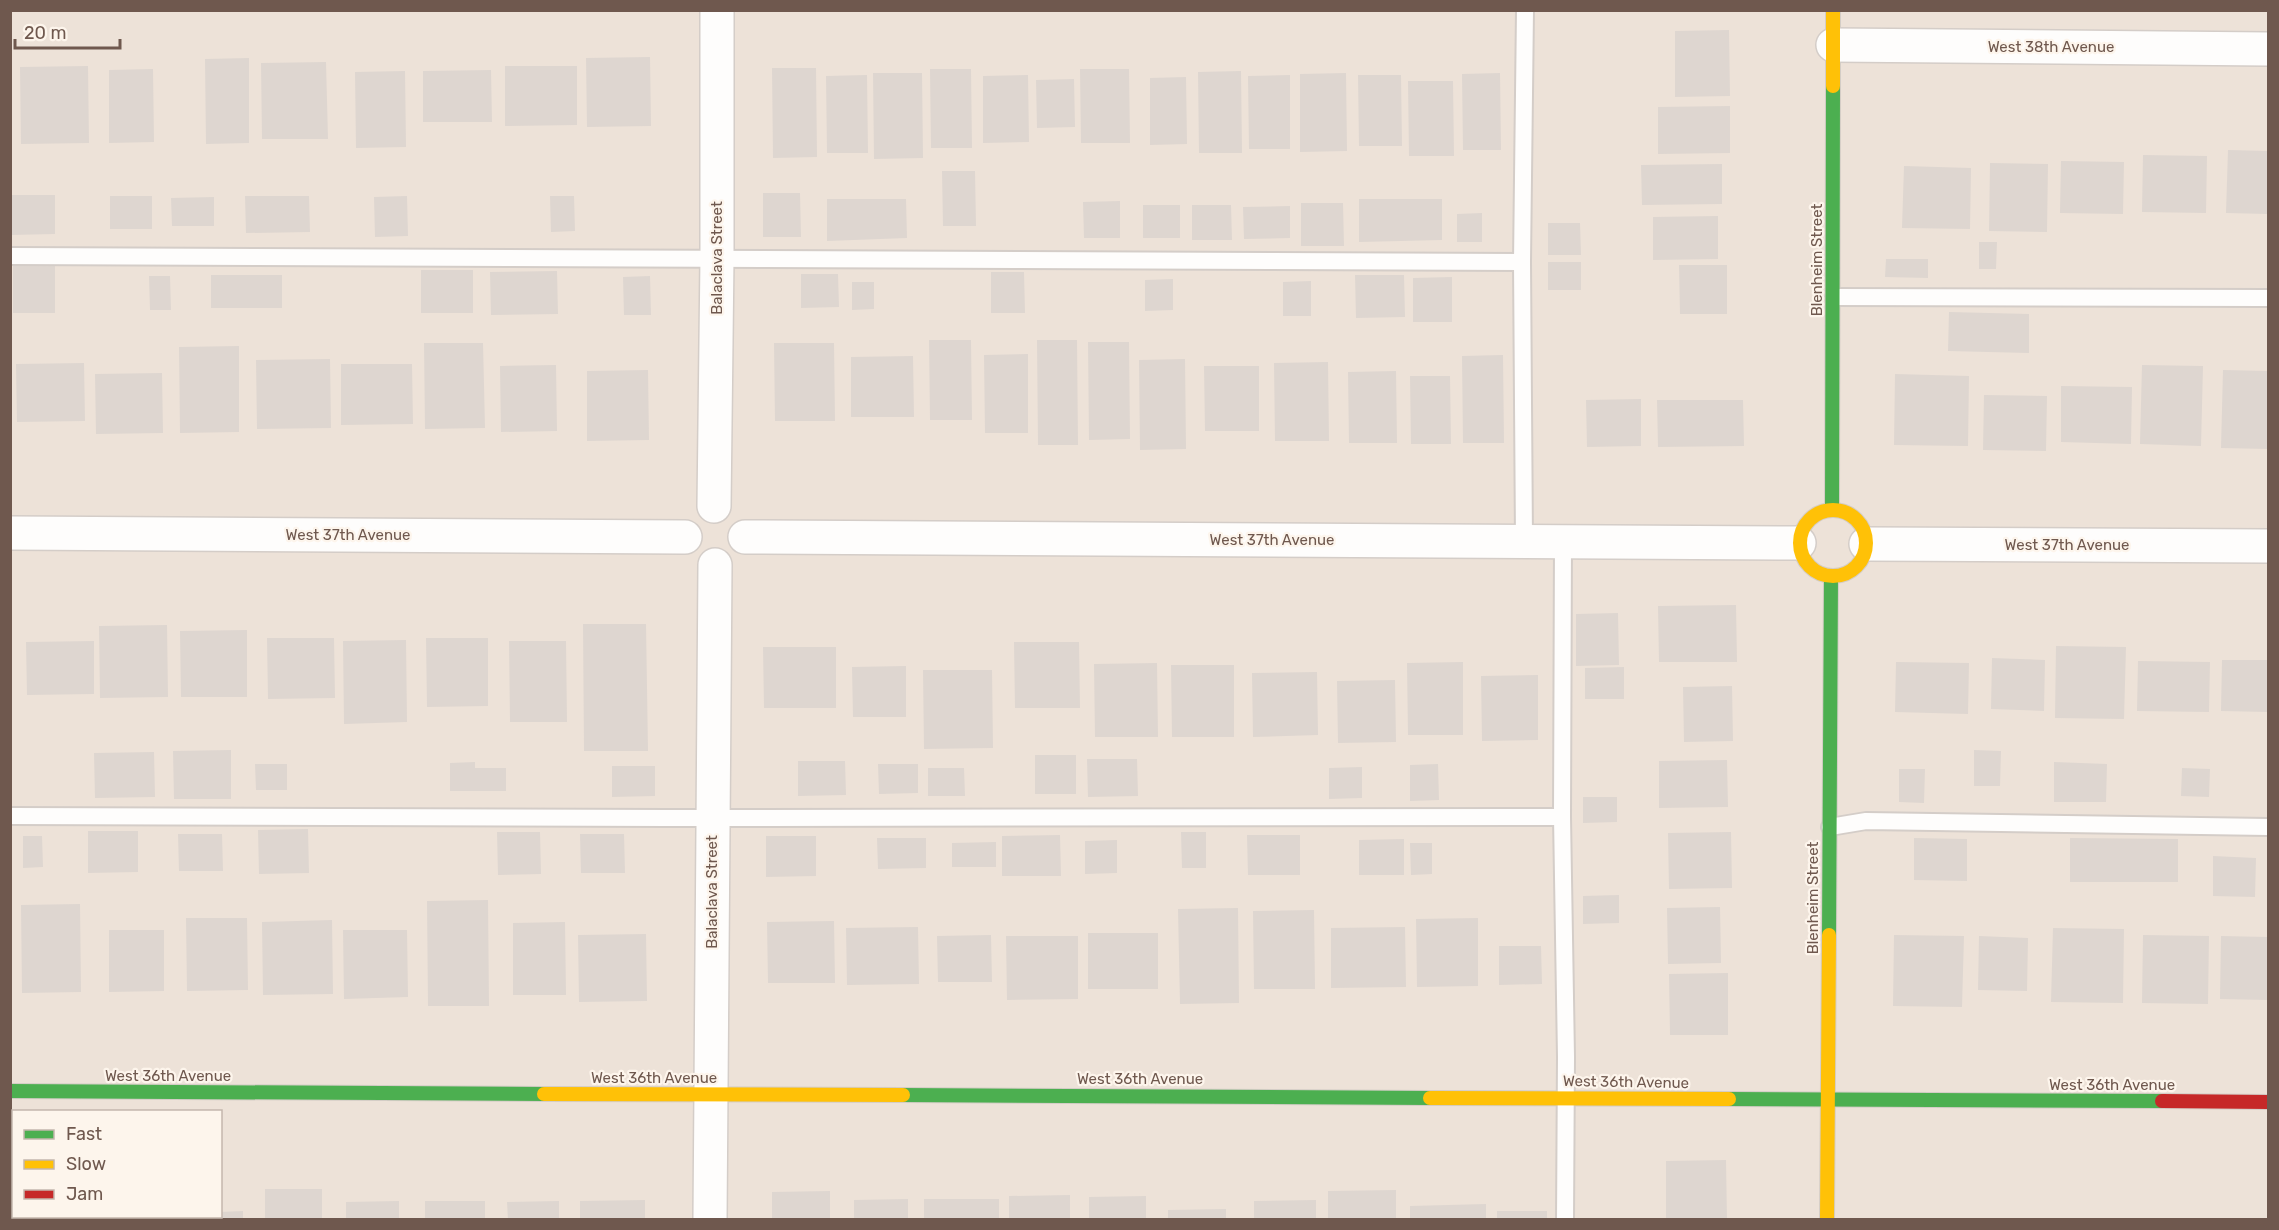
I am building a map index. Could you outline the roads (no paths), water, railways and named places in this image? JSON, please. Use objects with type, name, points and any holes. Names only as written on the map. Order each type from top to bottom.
[{"type":"street","name":"Balaclava Street","points":[[714,506],[717,10]]},
{"type":"street","name":"Blenheim Street","points":[[1832,510],[1833,10]]},
{"type":"street","name":"West 38th Avenue","points":[[1833,45],[2268,49]]},
{"type":"street","points":[[714,506],[726,508],[736,514],[743,525],[745,537],[742,548],[735,557],[715,566],[694,557],[685,537],[687,525],[693,515],[703,508],[714,506]]},
{"type":"street","points":[[1832,510],[1845,513],[1856,520],[1864,531],[1866,544],[1863,557],[1855,567],[1844,574],[1831,576],[1819,573],[1809,566],[1802,555],[1799,543],[1802,530],[1809,520],[1820,513],[1832,510]]},
{"type":"street","name":"West 37th Avenue","points":[[10,533],[685,537]]},
{"type":"street","name":"West 37th Avenue","points":[[745,537],[1799,543]]},
{"type":"street","name":"West 37th Avenue","points":[[1866,544],[2268,546]]},
{"type":"street","name":"Balaclava Street","points":[[710,1220],[715,566]]},
{"type":"street","name":"Blenheim Street","points":[[1827,1220],[1831,576]]},
{"type":"street","name":"West 36th Avenue","points":[[10,1091],[2268,1102]]},
{"type":"lane","points":[[1524,10],[1522,262],[1524,541]]},
{"type":"lane","points":[[10,256],[1522,262]]},
{"type":"lane","points":[[1834,297],[2268,298]]},
{"type":"lane","points":[[1563,541],[1562,817],[1565,1220]]},
{"type":"lane","points":[[10,816],[1562,817]]},
{"type":"lane","points":[[1830,827],[1866,820],[2268,827]]}]
